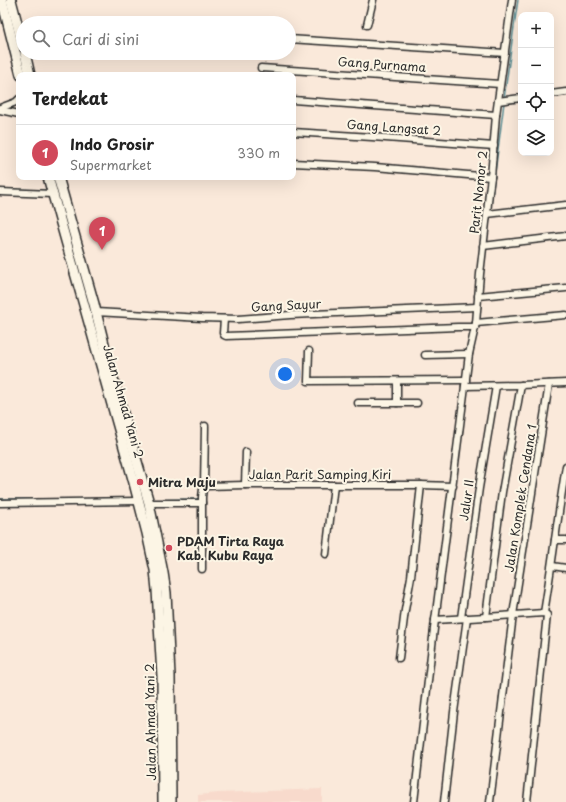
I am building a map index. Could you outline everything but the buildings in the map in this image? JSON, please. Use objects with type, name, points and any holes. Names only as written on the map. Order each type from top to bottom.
[{"type":"highway","points":[[2,0],[16,55]]},
{"type":"highway","points":[[11,0],[16,19]]},
{"type":"highway","points":[[17,60],[20,72]]},
{"type":"highway","points":[[27,60],[29,72]]},
{"type":"highway","name":"Jalan Ahmad Yani 2","points":[[49,180],[83,299],[107,373],[159,555],[166,593],[170,676],[171,802]]},
{"type":"highway","name":"Jalan Ahmad Yani 2","points":[[59,180],[96,312],[107,373]]},
{"type":"highway","name":"Jalan Ahmad Yani 2","points":[[143,500],[158,590],[162,676],[162,802]]},
{"type":"street","points":[[367,25],[373,0]]},
{"type":"street","name":"Parit Nomor 2","points":[[414,802],[452,486],[469,354],[475,325],[488,214],[496,114],[502,100],[500,84],[512,0]]},
{"type":"street","points":[[296,39],[505,53]]},
{"type":"street","name":"Gang Purnama","points":[[261,68],[500,84]]},
{"type":"street","points":[[554,94],[566,92]]},
{"type":"street","points":[[502,100],[518,98]]},
{"type":"street","points":[[296,100],[496,114]]},
{"type":"street","points":[[0,109],[16,102]]},
{"type":"street","points":[[0,109],[16,113]]},
{"type":"street","name":"Gang Langsat 2","points":[[296,132],[372,136],[494,146]]},
{"type":"street","points":[[296,163],[375,167],[491,177]]},
{"type":"street","points":[[0,192],[53,194]]},
{"type":"street","points":[[488,214],[566,205]]},
{"type":"street","points":[[484,246],[566,236]]},
{"type":"street","points":[[478,296],[566,288]]},
{"type":"street","name":"Gang Sayur","points":[[96,312],[224,319],[477,307]]},
{"type":"street","points":[[224,319],[223,333],[226,336],[458,327],[566,315]]},
{"type":"street","points":[[309,351],[308,381],[397,381],[466,383],[496,386],[566,383]]},
{"type":"street","points":[[425,355],[469,354]]},
{"type":"street","points":[[397,381],[397,403]]},
{"type":"street","name":"Jalan Komplek Cendana 1","points":[[490,802],[513,616],[549,384]]},
{"type":"street","points":[[486,617],[502,492],[521,385]]},
{"type":"street","name":"Jalur II","points":[[444,802],[479,488],[496,386]]},
{"type":"street","points":[[358,403],[417,403]]},
{"type":"street","points":[[202,569],[202,500],[204,488],[205,426]]},
{"type":"street","points":[[245,484],[246,452]]},
{"type":"street","points":[[527,802],[547,616],[544,613],[555,540],[564,497],[566,466]]},
{"type":"street","name":"Jalan Parit Samping Kiri","points":[[204,488],[208,485],[245,484],[334,488],[421,484],[452,486]]},
{"type":"street","points":[[399,658],[411,577],[421,484]]},
{"type":"street","points":[[326,554],[334,488]]},
{"type":"street","points":[[0,503],[202,500]]},
{"type":"street","points":[[555,540],[566,540]]},
{"type":"street","points":[[552,566],[566,568]]},
{"type":"street","points":[[436,620],[544,613]]},
{"type":"shaded area","points":[[322,789],[322,802],[198,802],[198,795]]},
{"type":"waterway","points":[[504,99],[518,0]]},
{"type":"waterway","points":[[490,212],[504,103]]},
{"type":"waterway","points":[[0,189],[44,190]]},
{"type":"waterway","points":[[488,232],[490,216]]},
{"type":"waterway","points":[[251,488],[331,488]]},
{"type":"waterway","points":[[0,499],[79,499]]},
{"type":"waterway","points":[[151,500],[199,499]]},
{"type":"place","name":"Indo Grosir","points":[[102,250]]},
{"type":"place","name":"Mitra Maju","points":[[140,482]]},
{"type":"place","name":"PDAM Tirta Raya Kab. Kubu Raya","points":[[169,548]]}]
